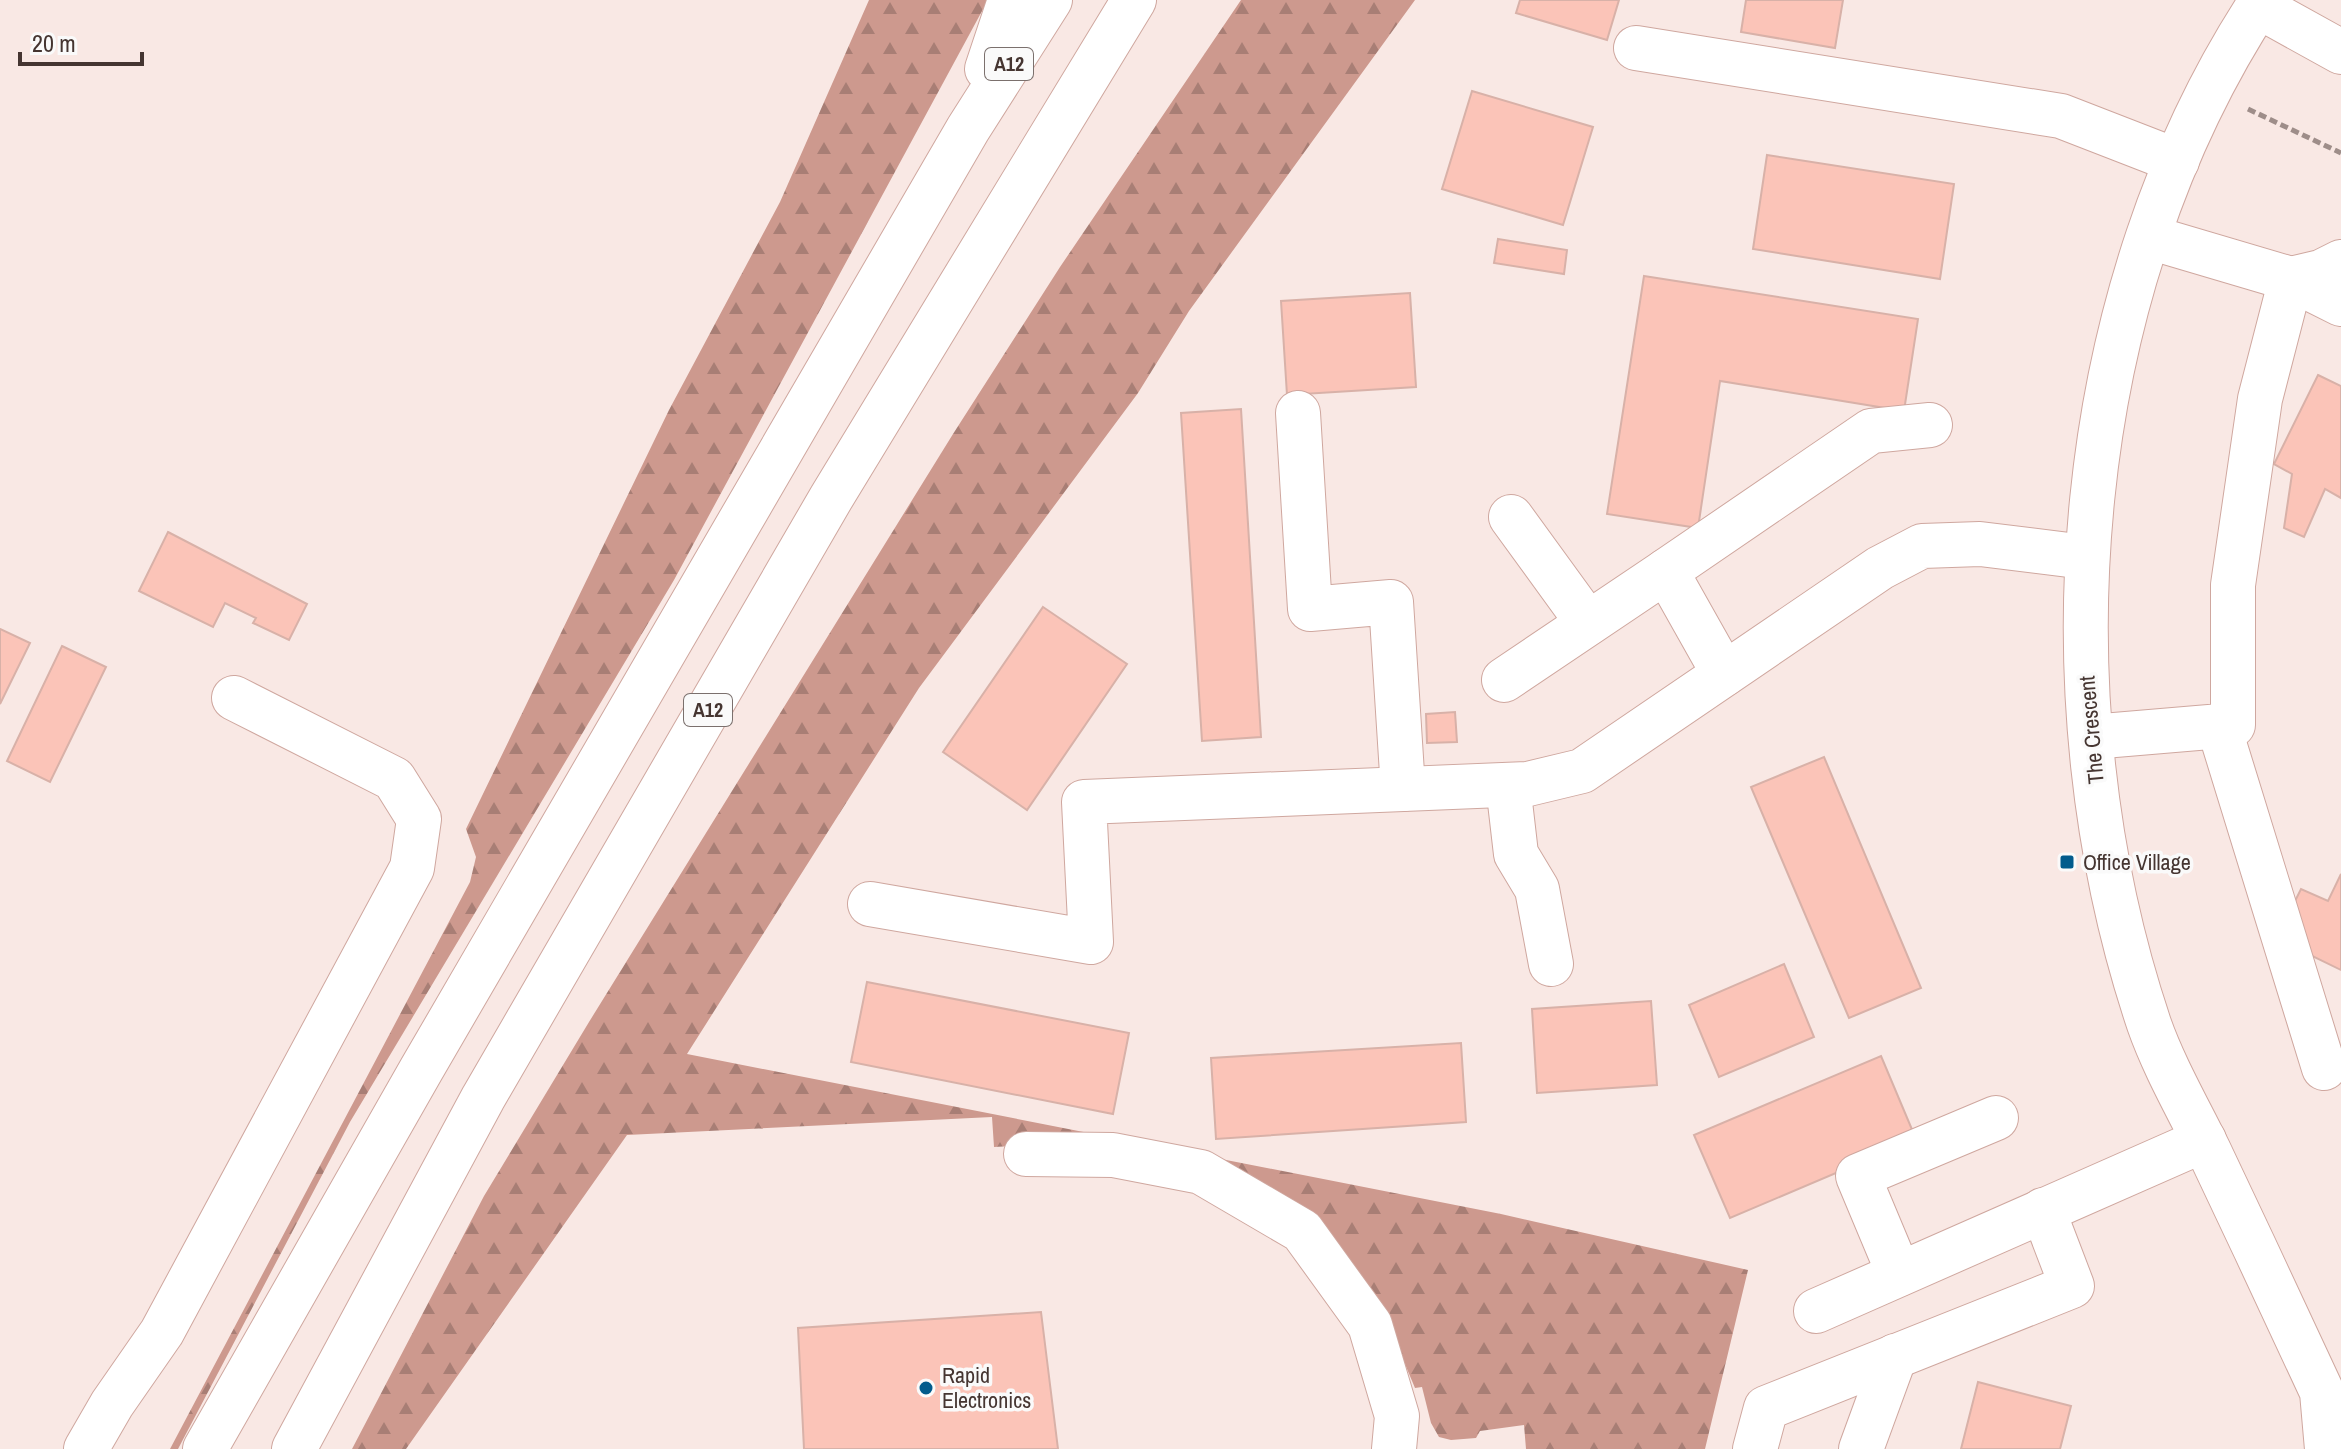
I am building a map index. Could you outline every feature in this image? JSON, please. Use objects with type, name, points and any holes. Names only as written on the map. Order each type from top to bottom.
[{"type":"main road","name":"A12","points":[[968,129],[1010,0]]},
{"type":"main road","name":"A12","points":[[205,1449],[429,1056],[968,129],[1050,0]]},
{"type":"main road","name":"A12","points":[[294,1449],[491,1084],[831,498],[1134,0]]},
{"type":"main road","name":"A12","points":[[1101,54],[1153,0]]},
{"type":"main road","points":[[2260,3],[2341,52]]},
{"type":"main road","name":"The Crescent","points":[[2260,3],[2207,88],[2177,161],[2149,237],[2106,391],[2085,557],[2085,681],[2102,834],[2119,917],[2150,1027],[2322,1392],[2327,1449]]},
{"type":"main road","points":[[1636,48],[2061,116],[2177,161]]},
{"type":"main road","points":[[2149,237],[2291,279],[2341,304]]},
{"type":"main road","points":[[2291,279],[2321,272],[2341,262]]},
{"type":"main road","points":[[2091,737],[2233,725],[2233,585],[2260,399],[2291,279]]},
{"type":"main road","points":[[1298,413],[1310,609],[1391,602],[1403,789]]},
{"type":"main road","points":[[1504,680],[1871,431],[1930,425]]},
{"type":"main road","points":[[1511,517],[1588,623]]},
{"type":"main road","points":[[870,904],[1091,942],[1084,802],[1528,784],[1582,771],[1880,568],[1922,546],[1980,544],[2085,557]]},
{"type":"main road","points":[[1666,571],[1724,674]]},
{"type":"main road","points":[[86,1449],[112,1404],[162,1332],[213,1242],[412,868],[419,819],[394,779],[234,698]]},
{"type":"main road","points":[[2219,727],[2324,1068]]},
{"type":"main road","points":[[1508,785],[1516,854],[1537,889],[1551,964]]},
{"type":"main road","points":[[1899,1274],[1858,1176],[1996,1118]]},
{"type":"main road","points":[[1816,1311],[2204,1140]]},
{"type":"main road","points":[[1026,1154],[1113,1155],[1201,1172],[1302,1231],[1370,1325],[1397,1416],[1394,1449]]},
{"type":"main road","points":[[1755,1449],[1766,1408],[2072,1286],[2043,1210]]},
{"type":"main road","points":[[1861,1449],[1895,1356]]},
{"type":"path","points":[[2207,88],[2341,153]]},
{"type":"green space","points":[[869,0],[988,0],[674,580],[350,1122],[178,1449],[170,1449],[470,882],[476,857],[466,829],[669,410],[780,202]]},
{"type":"green space","points":[[1241,0],[1415,0],[1189,311],[1138,393],[919,688],[687,1054],[1501,1214],[1748,1270],[1705,1449],[1526,1449],[1524,1425],[1480,1431],[1476,1438],[1451,1440],[1439,1437],[1431,1423],[1422,1387],[1415,1388],[1389,1326],[1318,1233],[1087,1142],[994,1147],[992,1117],[627,1135],[406,1449],[352,1449],[484,1196],[589,1022],[953,434],[1060,267]]},
{"type":"building","points":[[1520,0],[1619,0],[1607,40],[1516,13]]},
{"type":"building","points":[[1746,0],[1843,0],[1835,48],[1741,32]]},
{"type":"building","points":[[1472,91],[1593,127],[1563,225],[1442,189]]},
{"type":"building","points":[[1767,155],[1954,184],[1940,279],[1753,249]]},
{"type":"building","points":[[1498,239],[1567,250],[1564,274],[1494,263]]},
{"type":"building","points":[[1644,276],[1918,319],[1904,411],[1720,381],[1698,528],[1607,514]]},
{"type":"building","points":[[1410,293],[1416,387],[1287,395],[1281,301]]},
{"type":"building","points":[[2318,375],[2341,386],[2341,498],[2325,489],[2304,537],[2284,528],[2292,474],[2274,464]]},
{"type":"building","points":[[1241,409],[1261,737],[1202,741],[1181,413]]},
{"type":"building","points":[[168,532],[307,604],[289,640],[253,623],[256,618],[225,603],[213,627],[139,591]]},
{"type":"building","points":[[1043,607],[1127,664],[1027,810],[943,752]]},
{"type":"building","points":[[0,629],[30,643],[0,704]]},
{"type":"building","points":[[62,646],[106,667],[50,782],[7,761]]},
{"type":"building","points":[[1455,712],[1457,742],[1427,743],[1426,714]]},
{"type":"building","points":[[1824,757],[1921,988],[1849,1018],[1751,787]]},
{"type":"building","points":[[2341,874],[2341,970],[2302,951],[2291,909],[2301,889],[2328,901]]},
{"type":"building","points":[[1784,964],[1814,1037],[1719,1077],[1689,1005]]},
{"type":"building","points":[[867,982],[1129,1033],[1113,1114],[851,1062]]},
{"type":"building","points":[[1651,1001],[1657,1085],[1537,1093],[1532,1009]]},
{"type":"building","points":[[1461,1043],[1466,1122],[1216,1139],[1211,1058]]},
{"type":"building","points":[[1881,1056],[1916,1139],[1730,1218],[1694,1135]]},
{"type":"building","name":"Rapid Electronics","points":[[1041,1312],[1058,1449],[804,1449],[798,1328]]},
{"type":"building","points":[[1978,1382],[2071,1406],[2060,1449],[1961,1449]]},
{"type":"place","name":"Office Village","points":[[2067,862]]},
{"type":"place","name":"Rapid Electronics","points":[[926,1388]]}]
